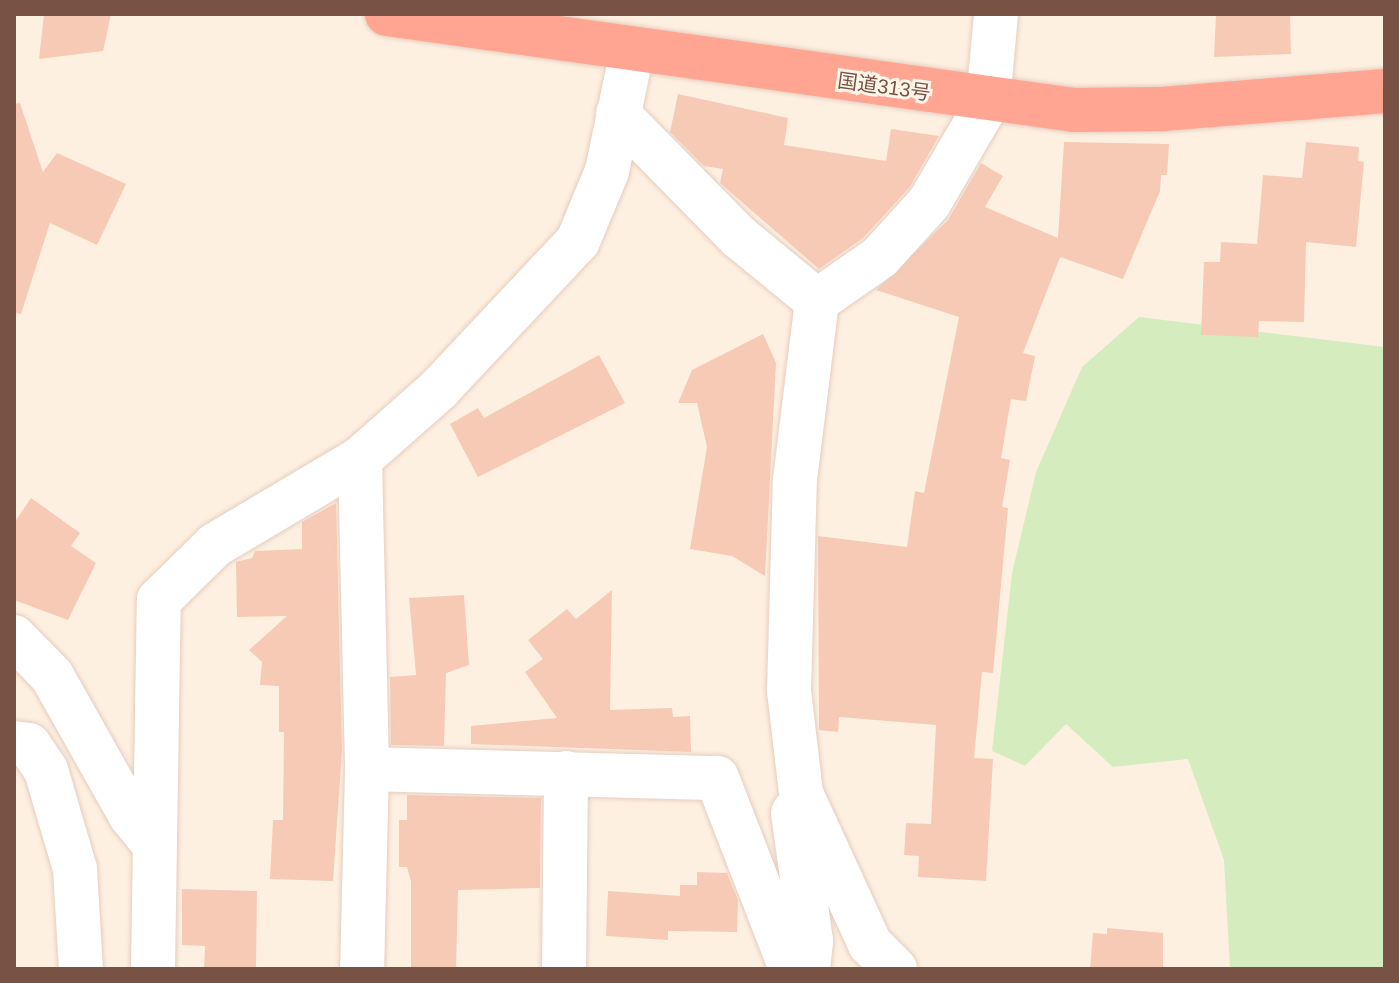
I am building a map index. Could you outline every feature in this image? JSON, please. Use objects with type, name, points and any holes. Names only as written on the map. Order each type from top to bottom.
[{"type":"highway","name":"国道313号","points":[[387,14],[988,102],[1162,109],[1385,91]]},
{"type":"street","points":[[895,969],[870,944],[801,793],[789,691],[794,495],[817,301],[880,257],[929,203],[988,102],[996,14]]},
{"type":"street","points":[[153,969],[159,600],[215,545],[360,459],[439,389],[578,241],[607,171],[632,51]]},
{"type":"street","points":[[618,114],[739,237],[817,301]]},
{"type":"street","points":[[360,459],[367,769],[362,969]]},
{"type":"street","points":[[14,637],[52,676],[131,816],[154,844]]},
{"type":"street","points":[[14,743],[29,745],[54,798],[75,869],[81,969]]},
{"type":"street","points":[[367,769],[717,778],[791,969]]},
{"type":"street","points":[[564,969],[566,773]]},
{"type":"street","points":[[801,793],[794,826],[811,941],[808,969]]},
{"type":"green space","points":[[1139,317],[1385,347],[1385,969],[1230,969],[1224,860],[1188,759],[1113,767],[1066,724],[1025,766],[992,751],[1012,573],[1036,472],[1082,367]]},
{"type":"building","points":[[44,14],[111,14],[103,51],[39,59]]},
{"type":"building","points":[[1216,14],[1290,14],[1291,54],[1214,57]]},
{"type":"building","points":[[678,94],[788,118],[784,145],[886,161],[891,129],[939,136],[909,188],[863,238],[819,269],[720,183],[723,169],[704,166],[670,132]]},
{"type":"building","points":[[20,103],[43,172],[57,153],[126,184],[97,245],[50,223],[21,314],[14,313],[14,104]]},
{"type":"building","points":[[1064,142],[1169,144],[1167,175],[1161,175],[1160,191],[1123,279],[1060,257],[1023,353],[1035,356],[1026,401],[1011,399],[1001,458],[1010,460],[1002,507],[1008,508],[993,673],[982,672],[974,758],[993,759],[986,881],[918,877],[919,856],[904,855],[906,823],[931,824],[936,725],[839,717],[838,732],[819,730],[818,536],[907,547],[915,491],[924,493],[959,317],[876,290],[948,220],[981,163],[1003,176],[985,207],[1058,238]]},
{"type":"building","points":[[1306,142],[1359,147],[1358,161],[1364,162],[1356,247],[1306,242],[1304,322],[1259,321],[1258,337],[1201,335],[1204,262],[1220,262],[1221,242],[1257,244],[1263,175],[1302,178]]},
{"type":"building","points":[[763,334],[776,363],[765,576],[732,556],[690,549],[707,447],[697,403],[678,403],[692,370]]},
{"type":"building","points":[[599,355],[625,403],[478,477],[450,424],[478,408],[484,418]]},
{"type":"building","points":[[31,498],[80,533],[71,546],[96,563],[68,620],[14,600],[14,523]]},
{"type":"building","points":[[336,503],[342,750],[333,881],[270,879],[273,820],[283,820],[284,732],[279,732],[279,686],[260,685],[262,662],[249,650],[287,616],[237,617],[236,562],[252,558],[255,551],[302,549],[302,522]]},
{"type":"building","points":[[612,590],[610,710],[672,708],[673,717],[690,716],[691,752],[471,744],[471,726],[557,718],[525,672],[543,659],[528,640],[567,609],[576,619]]},
{"type":"building","points":[[464,595],[469,665],[446,673],[444,746],[391,745],[390,677],[416,675],[409,598]]},
{"type":"building","points":[[407,795],[541,798],[540,888],[458,890],[456,969],[411,969],[411,882],[407,867],[399,867],[399,820],[407,820]]},
{"type":"building","points":[[697,872],[727,873],[738,900],[737,932],[668,931],[668,940],[606,936],[608,891],[680,896],[680,885],[697,885]]},
{"type":"building","points":[[182,889],[257,891],[256,969],[204,969],[205,946],[182,945]]},
{"type":"building","points":[[1107,928],[1163,933],[1163,969],[1090,969],[1093,933],[1107,934]]}]
